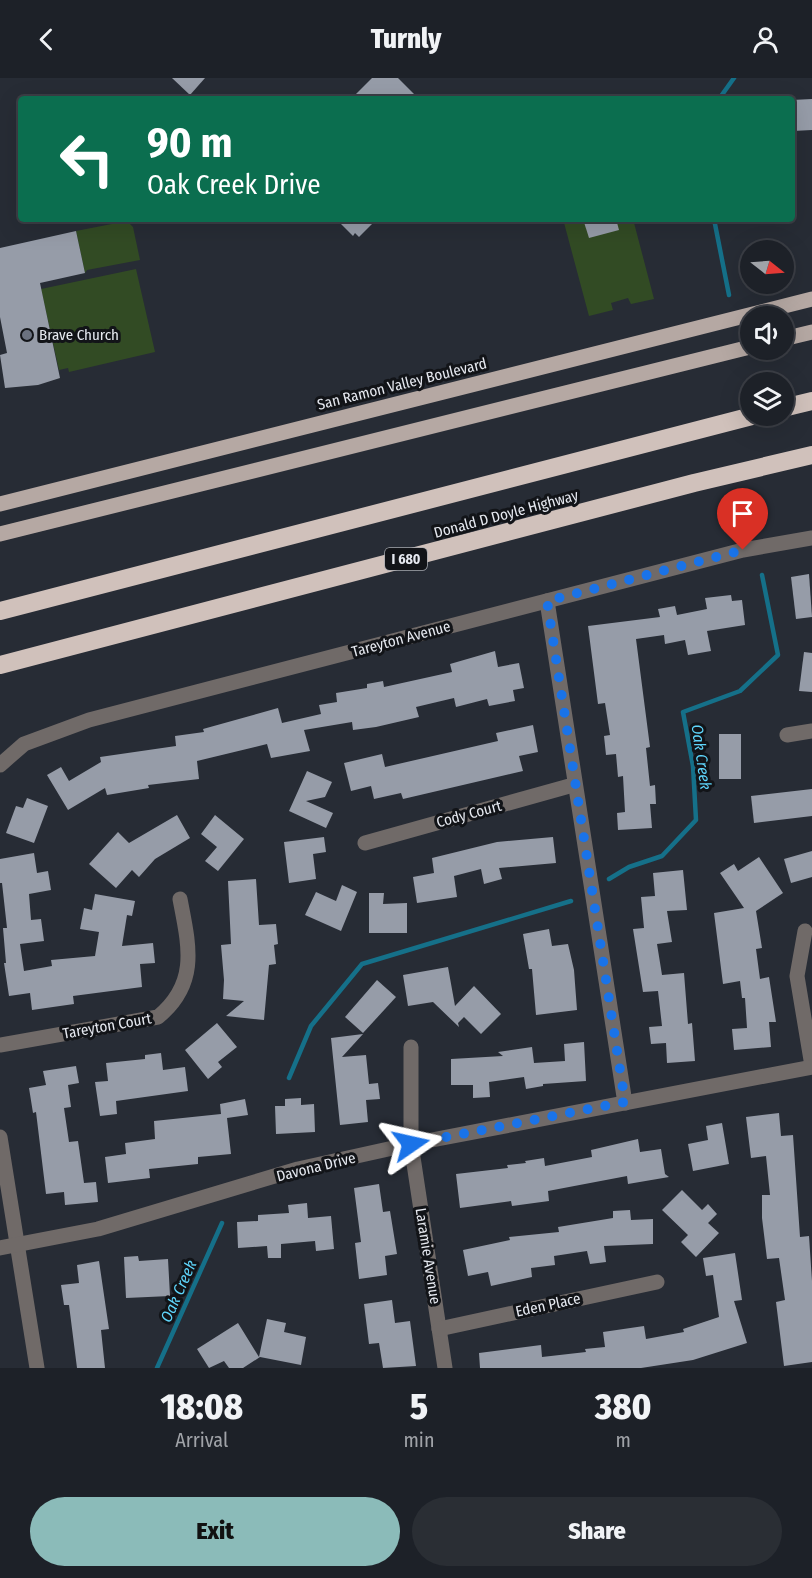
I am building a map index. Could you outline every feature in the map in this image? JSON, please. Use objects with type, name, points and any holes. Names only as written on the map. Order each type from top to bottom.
[{"type":"highway","points":[[794,405],[812,401]]},
{"type":"highway","points":[[0,611],[740,419]]},
{"type":"highway","name":"Donald D Doyle Highway","points":[[0,665],[694,483],[812,455]]},
{"type":"main road","name":"San Ramon Valley Boulevard","points":[[0,504],[812,300]]},
{"type":"main road","points":[[794,336],[812,332]]},
{"type":"main road","points":[[0,534],[740,349]]},
{"type":"street","name":"Tareyton Avenue","points":[[0,765],[24,744],[56,730],[743,550],[812,538]]},
{"type":"street","points":[[547,601],[573,785],[625,1102]]},
{"type":"street","points":[[787,735],[812,731]]},
{"type":"street","name":"Cody Court","points":[[365,843],[573,785]]},
{"type":"street","name":"Tareyton Court","points":[[0,1045],[158,1017],[175,1002],[188,972],[187,936],[180,900]]},
{"type":"street","points":[[805,931],[797,976],[812,1066]]},
{"type":"street","name":"Laramie Avenue","points":[[411,1047],[411,1144],[445,1368]]},
{"type":"street","name":"Davona Drive","points":[[0,1248],[98,1229],[298,1169],[411,1144],[812,1066]]},
{"type":"street","points":[[0,1137],[37,1368]]},
{"type":"street","name":"Eden Place","points":[[439,1329],[657,1282]]},
{"type":"green space","points":[[128,222],[133,227],[140,260],[87,270],[85,273],[76,231]]},
{"type":"green space","points":[[564,222],[634,222],[654,299],[631,304],[628,298],[611,303],[613,310],[589,316]]},
{"type":"green space","points":[[136,269],[155,352],[69,372],[68,368],[59,370],[41,289]]},
{"type":"building","points":[[172,78],[205,78],[190,95]]},
{"type":"building","points":[[372,78],[398,78],[416,96],[354,96]]},
{"type":"building","points":[[812,99],[812,130],[795,131],[795,100]]},
{"type":"building","points":[[339,222],[374,222],[359,237],[355,233],[353,236]]},
{"type":"building","points":[[584,222],[617,222],[619,230],[589,238]]},
{"type":"building","points":[[76,231],[85,273],[40,283],[60,378],[38,385],[5,388],[0,355],[7,353],[0,317],[0,248]]},
{"type":"building","points":[[809,574],[812,617],[796,619],[791,577]]},
{"type":"building","points":[[731,595],[732,601],[742,600],[745,625],[707,631],[711,651],[688,655],[685,640],[665,644],[664,635],[636,639],[650,747],[646,748],[650,786],[655,785],[656,804],[650,804],[652,828],[618,830],[617,813],[625,812],[623,776],[618,777],[616,754],[606,755],[604,736],[610,735],[605,703],[598,704],[588,626],[660,617],[658,609],[675,606],[677,615],[707,609],[705,598]]},
{"type":"building","points":[[495,651],[498,667],[519,663],[524,688],[513,690],[515,701],[489,706],[487,699],[456,707],[454,698],[416,707],[419,717],[376,727],[353,730],[352,722],[304,730],[310,751],[271,758],[267,744],[197,761],[199,779],[148,785],[149,788],[107,795],[105,788],[68,810],[47,775],[61,767],[69,781],[101,762],[100,757],[176,746],[175,736],[204,732],[203,729],[278,708],[282,723],[321,714],[319,705],[337,702],[336,693],[367,688],[367,684],[383,681],[384,687],[452,672],[450,664]]},
{"type":"building","points":[[804,652],[812,653],[812,692],[799,691]]},
{"type":"building","points":[[533,725],[538,752],[519,756],[523,771],[403,799],[401,793],[374,799],[371,786],[351,791],[344,763],[382,754],[385,767],[498,741],[496,733]]},
{"type":"building","points":[[719,734],[741,734],[741,779],[719,779]]},
{"type":"building","points":[[307,771],[332,782],[325,797],[306,801],[333,813],[326,828],[289,811]]},
{"type":"building","points":[[812,789],[812,816],[754,823],[751,796]]},
{"type":"building","points":[[27,798],[48,806],[34,843],[6,833],[16,806],[23,808]]},
{"type":"building","points":[[177,815],[190,838],[155,859],[139,877],[132,870],[116,888],[89,864],[118,832],[129,843]]},
{"type":"building","points":[[215,815],[244,839],[218,871],[205,861],[217,847],[201,834]]},
{"type":"building","points":[[324,837],[326,852],[313,854],[316,879],[289,883],[284,842]]},
{"type":"building","points":[[553,837],[556,863],[499,868],[502,879],[484,884],[481,869],[454,876],[457,897],[417,903],[413,877],[434,873],[432,858],[497,842]]},
{"type":"building","points":[[812,851],[812,877],[791,883],[784,859]]},
{"type":"building","points":[[34,853],[37,873],[48,871],[51,890],[29,894],[31,920],[41,919],[44,941],[20,944],[24,971],[52,966],[51,960],[95,956],[99,932],[80,929],[84,908],[92,910],[95,894],[135,901],[132,916],[127,915],[122,946],[153,943],[155,963],[140,964],[142,987],[73,996],[74,1004],[32,1010],[30,993],[9,996],[4,963],[6,963],[3,928],[7,928],[2,883],[0,883],[0,859]]},
{"type":"building","points":[[759,857],[783,893],[756,911],[762,948],[756,949],[760,979],[769,977],[776,1022],[769,1022],[771,1047],[734,1050],[732,1029],[747,1028],[745,998],[742,998],[740,981],[723,984],[714,913],[744,908],[720,873],[734,864],[738,871]]},
{"type":"building","points":[[683,870],[687,910],[667,911],[672,942],[657,944],[662,975],[684,973],[688,1024],[692,1023],[695,1061],[667,1063],[666,1043],[651,1044],[649,1027],[662,1026],[658,991],[643,992],[633,929],[644,928],[641,897],[655,896],[653,873]]},
{"type":"building","points":[[256,879],[259,925],[276,924],[278,944],[274,945],[276,964],[269,965],[264,1020],[226,1016],[244,1001],[223,999],[221,945],[231,944],[228,881]]},
{"type":"building","points":[[342,885],[357,892],[341,931],[305,915],[316,892],[336,901]]},
{"type":"building","points":[[369,893],[384,893],[383,904],[407,903],[407,933],[369,933]]},
{"type":"building","points":[[549,929],[552,946],[568,944],[574,970],[577,1010],[536,1015],[532,969],[529,969],[523,934]]},
{"type":"building","points":[[448,967],[455,1006],[474,986],[501,1014],[481,1034],[464,1017],[458,1023],[459,1027],[433,1002],[408,1006],[403,975]]},
{"type":"building","points":[[377,980],[396,997],[363,1033],[345,1017]]},
{"type":"building","points":[[217,1023],[237,1047],[218,1062],[222,1067],[208,1079],[185,1050]]},
{"type":"building","points":[[363,1034],[342,1057],[366,1055],[369,1084],[378,1083],[380,1099],[366,1100],[368,1122],[340,1125],[331,1038]]},
{"type":"building","points":[[584,1042],[586,1081],[543,1084],[543,1086],[526,1089],[524,1077],[489,1082],[490,1097],[473,1098],[473,1085],[451,1085],[451,1059],[503,1056],[498,1052],[532,1047],[534,1063],[565,1061],[564,1044]]},
{"type":"building","points":[[161,1053],[163,1070],[185,1067],[188,1091],[116,1101],[117,1114],[100,1116],[95,1082],[108,1081],[106,1063],[145,1059],[145,1055]]},
{"type":"building","points":[[76,1066],[79,1083],[68,1085],[71,1107],[64,1108],[69,1142],[78,1141],[84,1183],[96,1182],[98,1202],[65,1205],[64,1192],[46,1194],[36,1112],[33,1113],[29,1088],[46,1085],[43,1071]]},
{"type":"building","points":[[301,1098],[301,1105],[314,1104],[315,1132],[276,1134],[275,1106],[285,1106],[285,1099]]},
{"type":"building","points":[[245,1099],[248,1115],[227,1118],[231,1154],[198,1157],[198,1164],[149,1169],[150,1178],[108,1183],[105,1157],[126,1154],[125,1143],[155,1139],[154,1121],[221,1114],[220,1104]]},
{"type":"building","points":[[779,1113],[781,1136],[793,1135],[800,1237],[809,1236],[812,1281],[812,1362],[784,1366],[776,1302],[785,1300],[779,1258],[767,1259],[762,1218],[762,1195],[770,1195],[766,1156],[751,1158],[746,1117]]},
{"type":"building","points":[[722,1123],[729,1164],[693,1171],[688,1144],[708,1140],[706,1126]]},
{"type":"building","points":[[638,1139],[640,1152],[661,1149],[665,1174],[669,1177],[628,1184],[627,1176],[548,1191],[549,1201],[512,1206],[511,1201],[460,1208],[456,1174],[508,1168],[507,1165],[544,1158],[545,1166],[592,1157],[591,1150]]},
{"type":"building","points":[[379,1184],[383,1212],[390,1211],[397,1254],[385,1256],[387,1275],[359,1279],[355,1243],[361,1242],[354,1188]]},
{"type":"building","points":[[682,1190],[702,1210],[708,1204],[717,1214],[708,1223],[719,1233],[696,1257],[681,1242],[688,1235],[662,1210]]},
{"type":"building","points":[[307,1203],[308,1218],[331,1216],[334,1249],[316,1251],[315,1241],[281,1244],[281,1258],[268,1258],[267,1246],[238,1248],[237,1222],[258,1221],[258,1215],[289,1213],[288,1205]]},
{"type":"building","points":[[630,1210],[631,1220],[653,1219],[653,1244],[604,1246],[606,1262],[590,1264],[587,1251],[554,1256],[555,1265],[531,1268],[532,1277],[491,1286],[488,1272],[468,1276],[463,1250],[510,1240],[509,1237],[559,1232],[558,1227],[613,1218],[613,1211]]},
{"type":"building","points":[[735,1253],[742,1300],[734,1301],[747,1343],[693,1360],[641,1368],[480,1368],[479,1353],[541,1345],[542,1357],[586,1352],[585,1349],[605,1347],[603,1332],[644,1326],[646,1339],[684,1332],[683,1329],[719,1317],[713,1275],[706,1276],[703,1258]]},
{"type":"building","points":[[138,1256],[139,1261],[168,1259],[170,1296],[126,1298],[124,1257]]},
{"type":"building","points":[[99,1261],[109,1329],[101,1330],[105,1368],[77,1368],[69,1305],[64,1305],[61,1285],[79,1283],[77,1265]]},
{"type":"building","points":[[392,1300],[395,1323],[410,1321],[416,1366],[383,1368],[379,1343],[369,1344],[364,1304]]},
{"type":"building","points":[[267,1319],[286,1323],[284,1332],[306,1337],[301,1365],[260,1357],[243,1368],[229,1368],[224,1361],[209,1368],[197,1349],[238,1323],[259,1357]]},
{"type":"waterway","name":"Oak Creek","points":[[721,96],[734,78]]},
{"type":"waterway","name":"Oak Creek","points":[[715,222],[729,295]]},
{"type":"waterway","name":"Oak Creek","points":[[609,879],[629,867],[662,856],[696,820],[693,766],[683,712],[740,691],[778,655],[762,575]]},
{"type":"waterway","name":"Oak Creek","points":[[289,1078],[311,1026],[362,964],[571,901]]},
{"type":"waterway","name":"Oak Creek","points":[[157,1368],[222,1223]]},
{"type":"place","name":"Brave Church","points":[[27,335]]},
{"type":"route","points":[[411,1144],[625,1102],[573,785],[547,601],[743,550]]}]
